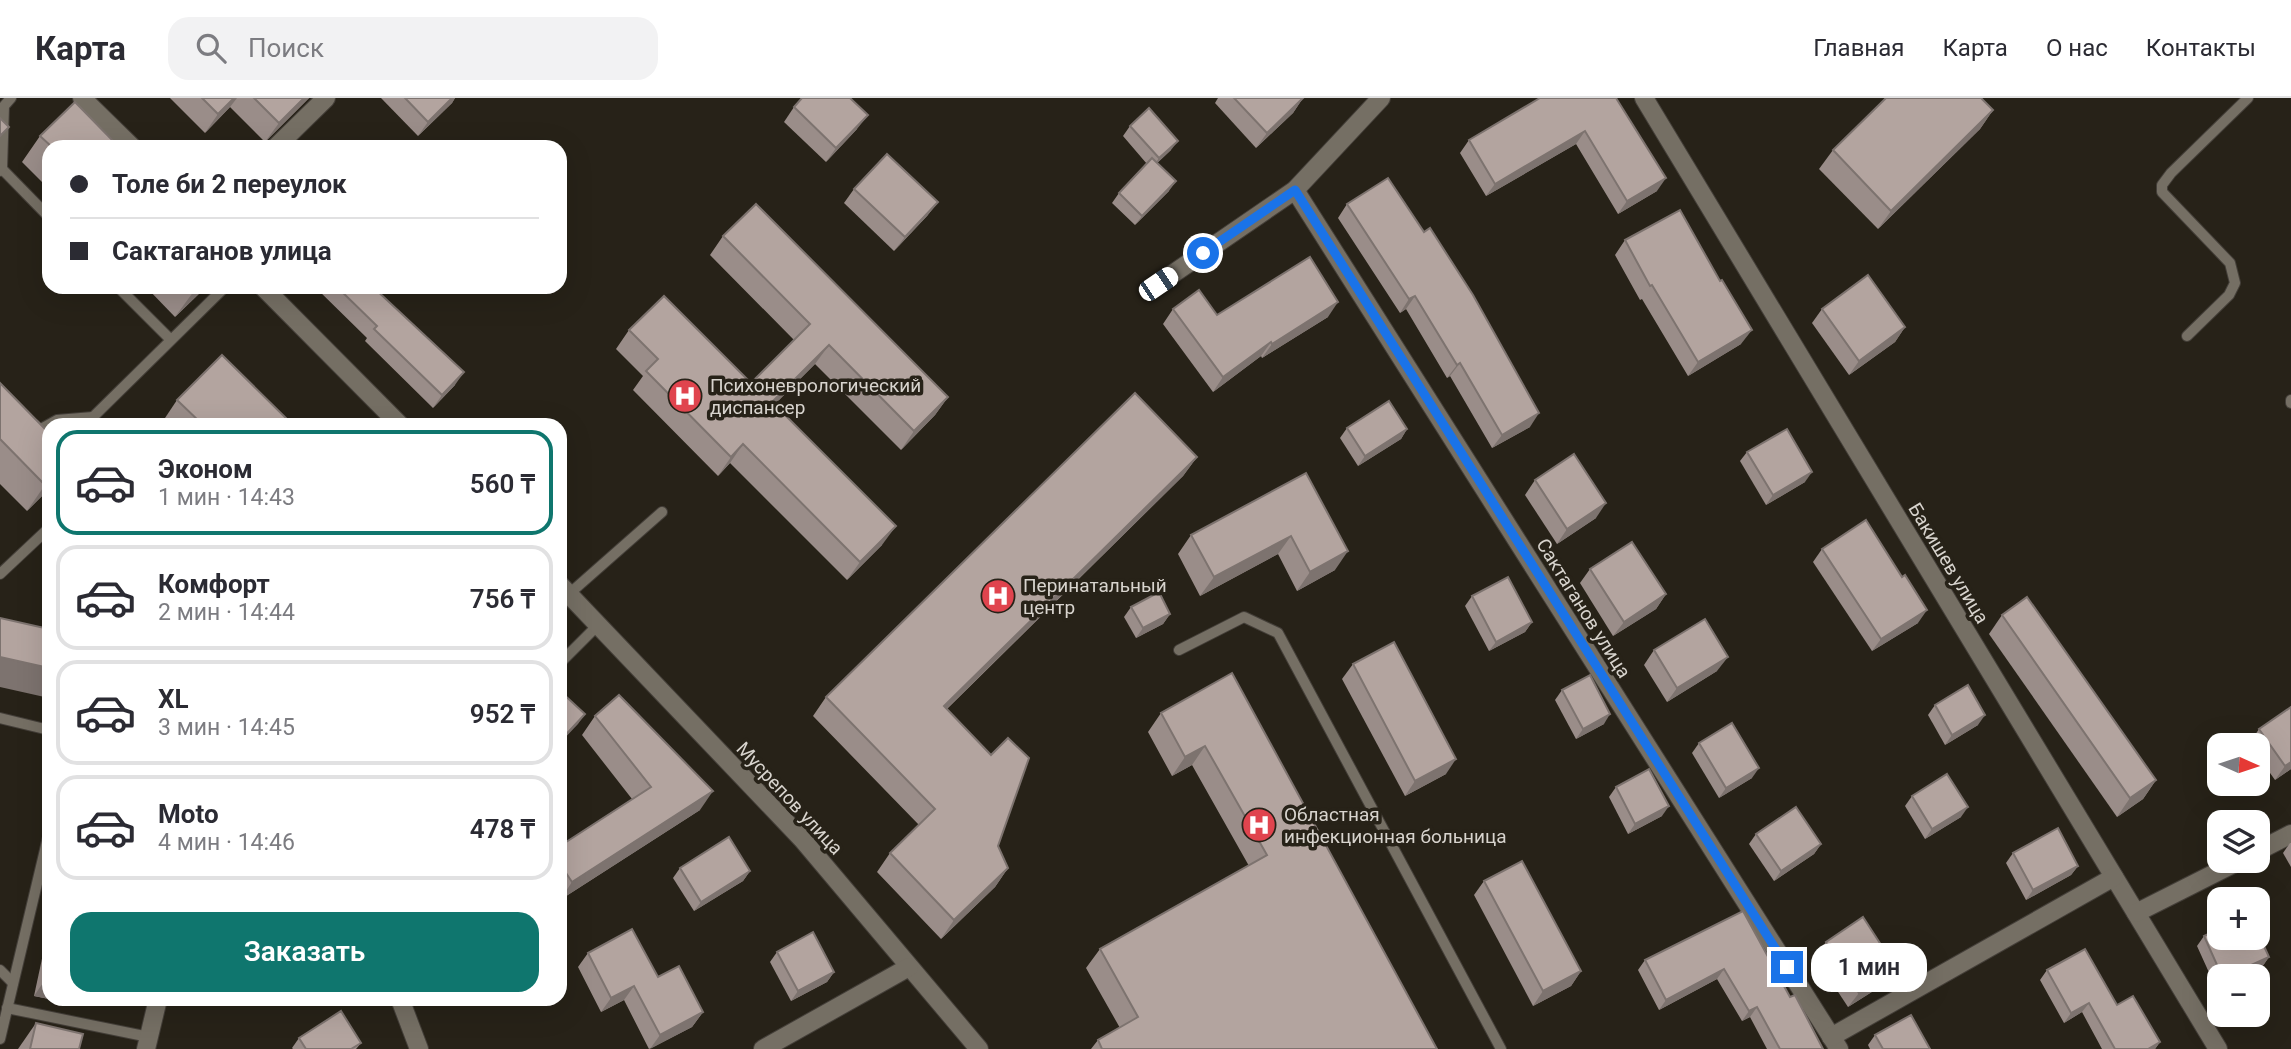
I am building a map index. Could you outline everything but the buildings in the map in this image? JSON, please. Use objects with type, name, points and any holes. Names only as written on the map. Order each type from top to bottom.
[{"type":"street","points":[[82,98],[125,140]]},
{"type":"street","points":[[283,140],[326,98]]},
{"type":"street","points":[[1158,284],[1295,190],[1381,98]]},
{"type":"street","name":"Бакишев улица","points":[[1644,98],[2218,1049]]},
{"type":"street","name":"Сактаганов улица","points":[[1295,190],[1835,1043]]},
{"type":"street","points":[[270,294],[393,418]]},
{"type":"street","name":"Мусрепов улица","points":[[567,592],[802,839],[979,1049]]},
{"type":"street","points":[[2270,845],[2291,834]]},
{"type":"street","points":[[2136,914],[2215,873]]},
{"type":"street","points":[[1835,1043],[2114,877]]},
{"type":"street","points":[[763,1049],[909,967]]},
{"type":"street","points":[[148,1043],[156,1006]]},
{"type":"street","points":[[403,1006],[419,1049]]},
{"type":"lane","points":[[2187,336],[2229,295],[2235,283],[2230,263],[2161,192],[2162,185],[2248,98]]},
{"type":"lane","points":[[5,103],[1,170],[42,210]]},
{"type":"lane","points":[[125,294],[170,339]]},
{"type":"lane","points":[[97,418],[170,339],[218,294]]},
{"type":"lane","points":[[29,420],[39,430],[42,428]]},
{"type":"lane","points":[[567,587],[662,512]]},
{"type":"lane","points":[[0,574],[42,535]]},
{"type":"lane","points":[[1179,650],[1244,617],[1278,633],[1501,1049]]},
{"type":"lane","points":[[567,656],[598,625]]},
{"type":"lane","points":[[0,718],[42,728]]},
{"type":"lane","points":[[0,1039],[42,862]]},
{"type":"lane","points":[[0,970],[13,983]]},
{"type":"lane","points":[[7,1007],[148,1043]]},
{"type":"place","name":"Психоневрологический диспансер","points":[[685,396]]},
{"type":"place","name":"Перинатальный центр","points":[[998,596]]},
{"type":"place","name":"Областная инфекционная больница","points":[[1259,825]]},
{"type":"route","points":[[1203,253],[1295,190],[1787,967]]}]
